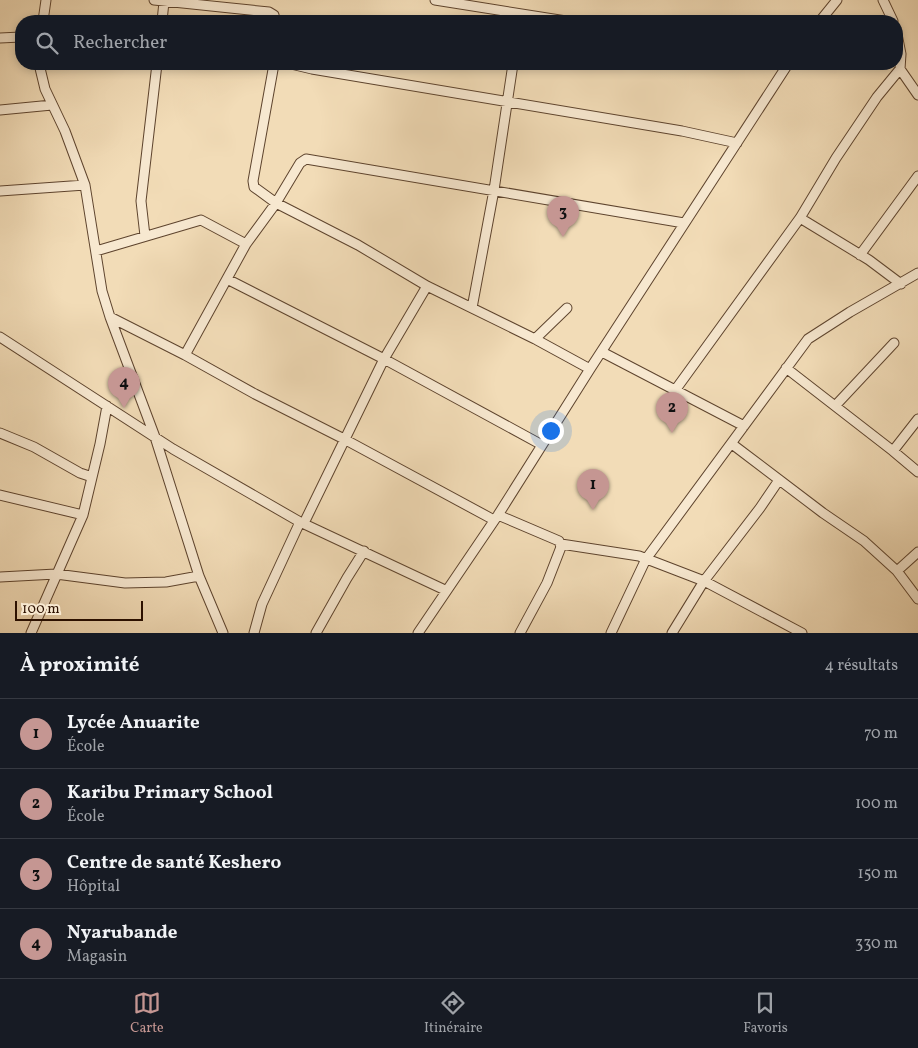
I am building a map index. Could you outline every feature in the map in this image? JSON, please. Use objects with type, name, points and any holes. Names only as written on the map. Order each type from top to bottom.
[{"type":"street","points":[[44,15],[46,0]]},
{"type":"street","points":[[154,0],[269,12],[274,15]]},
{"type":"street","points":[[435,0],[447,1],[505,15]]},
{"type":"street","points":[[825,15],[837,0]]},
{"type":"street","points":[[883,0],[890,15]]},
{"type":"street","points":[[163,15],[164,2]]},
{"type":"street","points":[[0,38],[15,37]]},
{"type":"street","points":[[40,70],[45,89],[65,131],[84,185],[102,291],[110,317],[155,437],[199,576],[223,633]]},
{"type":"street","points":[[145,236],[141,201],[156,70]]},
{"type":"street","points":[[273,70],[254,187],[276,203],[358,245],[428,286],[535,339],[590,369]]},
{"type":"street","points":[[318,70],[682,131],[737,143]]},
{"type":"street","points":[[472,308],[494,190],[512,70]]},
{"type":"street","points":[[418,633],[496,517],[784,70]]},
{"type":"street","points":[[676,390],[800,218],[851,135],[877,97],[899,70]]},
{"type":"street","points":[[901,70],[918,95]]},
{"type":"street","points":[[0,110],[52,105]]},
{"type":"street","points":[[185,355],[246,244],[276,203],[300,163],[306,159],[684,223]]},
{"type":"street","points":[[860,255],[918,176]]},
{"type":"street","points":[[0,191],[84,185]]},
{"type":"street","points":[[800,218],[860,255],[901,284]]},
{"type":"street","points":[[96,251],[201,220],[246,244]]},
{"type":"street","points":[[611,633],[646,559],[808,339],[918,274]]},
{"type":"street","points":[[227,279],[384,359],[542,445]]},
{"type":"street","points":[[254,633],[262,604],[302,522],[384,359],[428,286]]},
{"type":"street","points":[[535,339],[567,308]]},
{"type":"street","points":[[110,317],[185,355],[255,394],[496,517],[559,541],[561,544],[639,556],[704,581],[802,633]]},
{"type":"street","points":[[0,337],[173,449],[302,522],[446,590]]},
{"type":"street","points":[[835,406],[894,343]]},
{"type":"street","points":[[602,352],[744,426]]},
{"type":"street","points":[[786,368],[918,472]]},
{"type":"street","points":[[31,633],[83,515],[107,406]]},
{"type":"street","points":[[893,451],[918,419]]},
{"type":"street","points":[[0,432],[34,447],[92,478]]},
{"type":"street","points":[[732,444],[823,513],[864,541],[897,571],[918,599]]},
{"type":"street","points":[[672,633],[704,581],[779,480]]},
{"type":"street","points":[[0,495],[83,515]]},
{"type":"street","points":[[520,633],[546,583],[562,547],[561,544]]},
{"type":"street","points":[[316,633],[364,551]]},
{"type":"street","points":[[897,571],[918,552]]},
{"type":"street","points":[[0,578],[56,574],[125,583],[166,582],[199,576]]},
{"type":"place","name":"Centre de santé Keshero","points":[[563,237]]},
{"type":"place","name":"Nyarubande","points":[[124,408]]},
{"type":"place","name":"Karibu Primary School","points":[[672,433]]},
{"type":"place","name":"Lycée Anuarite","points":[[593,510]]}]
